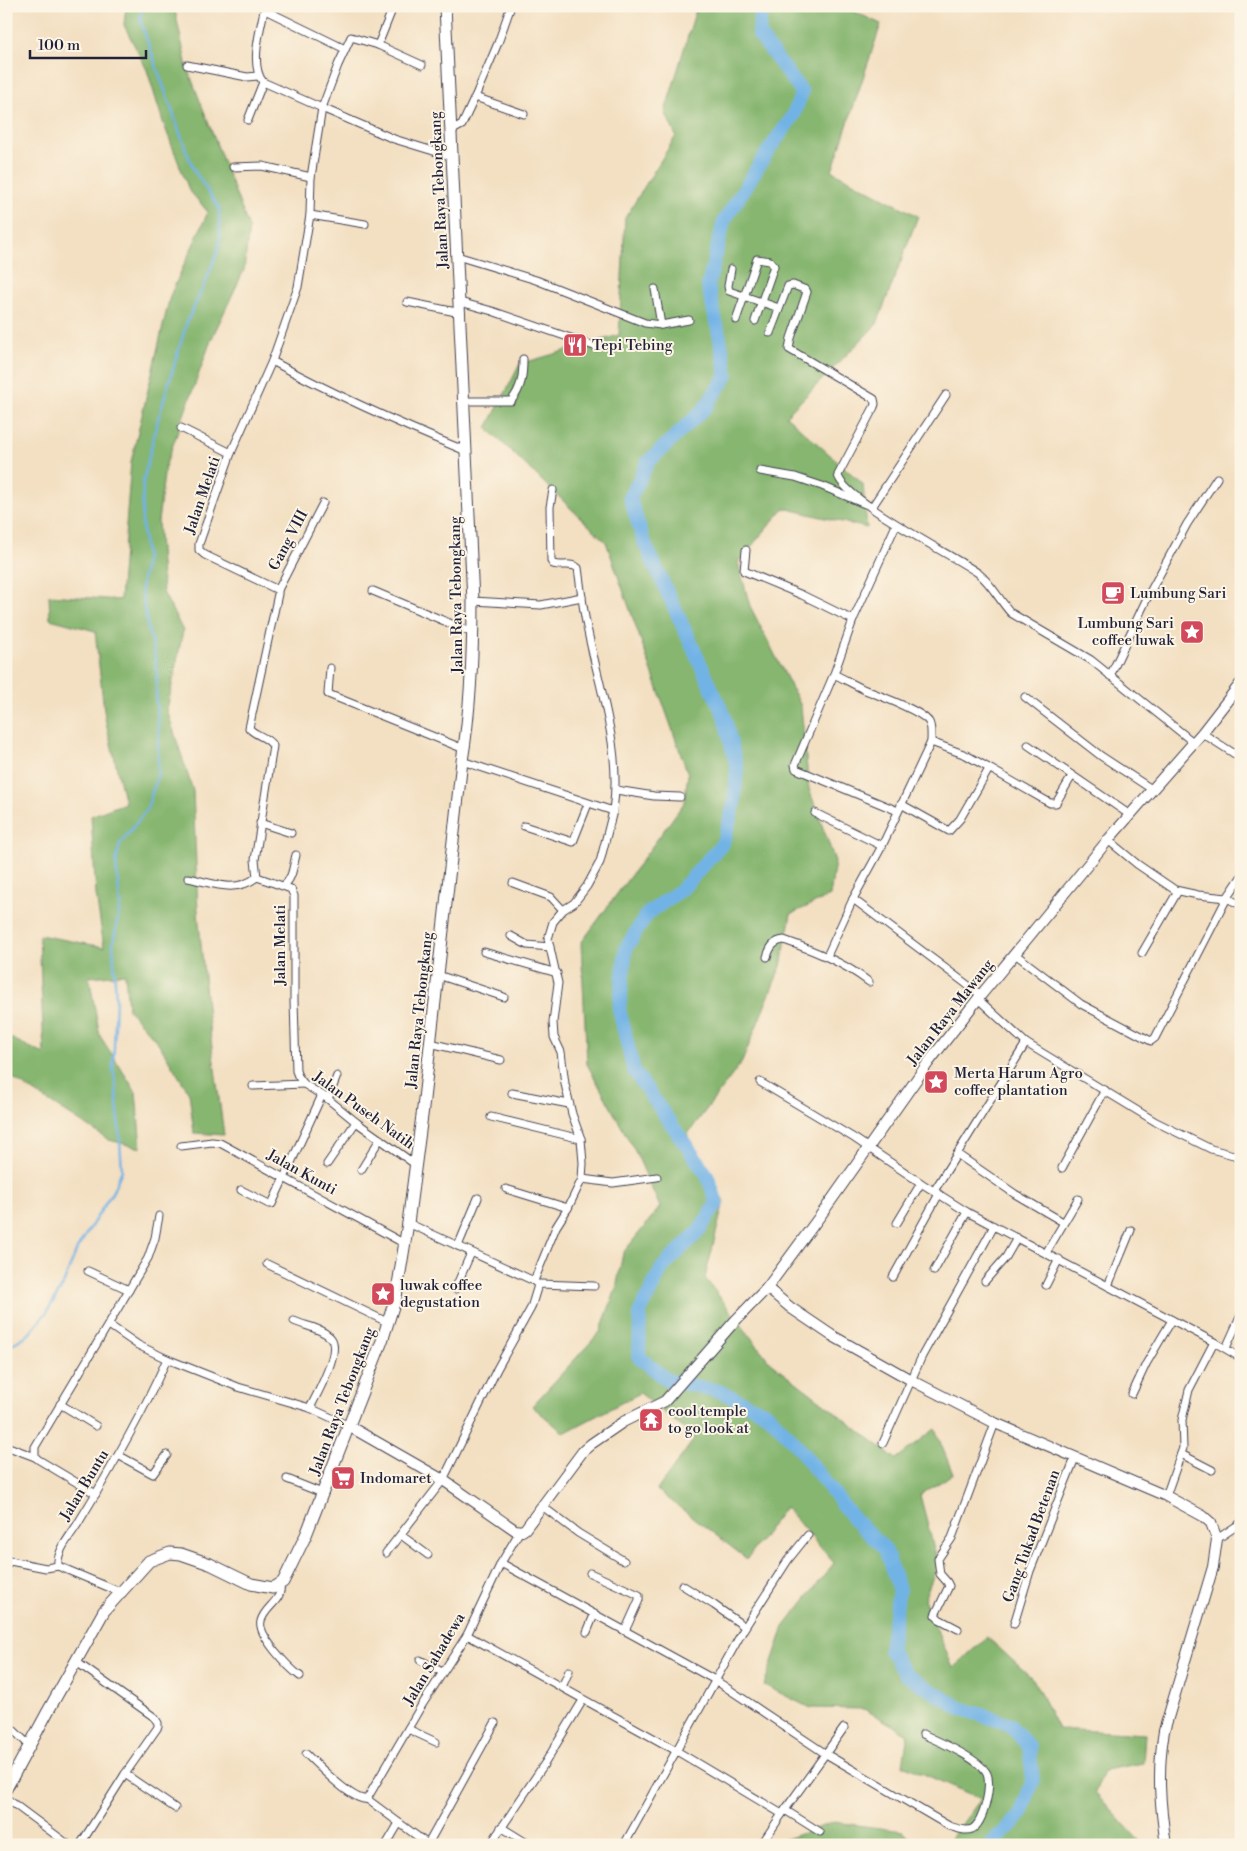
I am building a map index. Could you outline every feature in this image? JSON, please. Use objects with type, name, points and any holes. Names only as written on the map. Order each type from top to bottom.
[{"type":"main road","name":"Jalan Raya Tebongkang","points":[[280,1585],[306,1534],[347,1425],[389,1323],[396,1297],[416,1165],[472,680],[474,601],[445,6]]},
{"type":"main road","name":"Jalan Raya Mawang","points":[[520,1531],[525,1529],[573,1464],[591,1444],[623,1422],[656,1407],[674,1393],[734,1322],[768,1288],[928,1063],[979,997],[1108,840],[1202,734],[1241,683]]},
{"type":"main road","points":[[768,1288],[791,1308],[830,1335],[911,1380],[995,1423],[1166,1496],[1203,1516],[1211,1523],[1216,1534],[1213,1567],[1164,1731],[1159,1757],[1159,1779],[1166,1845]]},
{"type":"main road","points":[[347,1425],[443,1480],[515,1530],[520,1531]]},
{"type":"main road","points":[[6,1789],[104,1611],[149,1562],[170,1553],[181,1554],[196,1558],[260,1587],[273,1588],[280,1585]]},
{"type":"street","points":[[451,131],[462,125],[498,43],[511,6]]},
{"type":"street","points":[[422,65],[378,45],[353,37],[350,39],[345,50],[265,8],[258,43],[258,76],[263,82],[394,139],[453,157]]},
{"type":"street","points":[[378,45],[392,10]]},
{"type":"street","name":"Jalan Melati","points":[[278,590],[205,554],[200,550],[199,544],[231,453],[272,362],[298,287],[310,215],[311,177],[322,108],[345,50]]},
{"type":"street","points":[[187,65],[247,77],[258,76]]},
{"type":"street","points":[[248,120],[263,82]]},
{"type":"street","points":[[475,97],[524,114]]},
{"type":"street","points":[[233,167],[262,166],[311,177]]},
{"type":"street","points":[[310,215],[365,224]]},
{"type":"street","points":[[457,256],[536,280],[638,321],[661,325],[689,320]]},
{"type":"street","points":[[736,320],[756,259],[770,261],[774,266],[755,321]]},
{"type":"street","points":[[731,269],[729,290],[779,308]]},
{"type":"street","points":[[770,333],[788,286],[793,285],[806,290],[807,292],[789,349],[874,399],[876,404],[838,475],[841,482],[896,524],[973,569],[986,579],[1002,604],[1011,613],[1091,660],[1193,742]]},
{"type":"street","points":[[655,289],[661,325]]},
{"type":"street","points":[[407,302],[460,307],[519,320],[597,346]]},
{"type":"street","points":[[465,400],[511,401],[518,393],[521,385],[523,359]]},
{"type":"street","points":[[272,362],[394,421],[466,451]]},
{"type":"street","points":[[870,506],[946,395]]},
{"type":"street","points":[[181,428],[231,453]]},
{"type":"street","points":[[760,471],[795,477],[870,506]]},
{"type":"street","points":[[1110,676],[1149,594],[1187,524],[1217,478]]},
{"type":"street","points":[[386,1553],[443,1480],[497,1369],[531,1308],[536,1283],[556,1227],[568,1208],[582,1179],[583,1149],[569,1104],[563,1075],[562,1052],[554,1036],[553,1022],[556,1004],[557,973],[548,939],[553,922],[563,910],[574,903],[587,886],[600,862],[613,811],[616,790],[608,712],[587,630],[577,565],[556,565],[552,564],[551,561],[550,507],[552,490]]},
{"type":"street","name":"Gang VIII","points":[[278,590],[323,503]]},
{"type":"street","points":[[896,524],[852,620],[834,674],[795,767],[899,808],[949,831],[960,819],[989,769]]},
{"type":"street","points":[[746,550],[744,571],[802,595],[852,620]]},
{"type":"street","points":[[188,878],[232,887],[252,881],[258,877],[255,860],[274,748],[268,739],[252,732],[249,728],[278,590]]},
{"type":"street","points":[[373,591],[473,633]]},
{"type":"street","points":[[474,601],[541,605],[582,597]]},
{"type":"street","points":[[330,668],[328,694],[464,748]]},
{"type":"street","points":[[827,956],[853,899],[882,846],[931,742],[929,722],[924,717],[834,674]]},
{"type":"street","points":[[1025,697],[1101,756],[1153,790]]},
{"type":"street","points":[[1202,734],[1241,758]]},
{"type":"street","points":[[931,742],[966,755],[1053,803],[1056,803],[1072,776]]},
{"type":"street","points":[[1028,746],[1130,815]]},
{"type":"street","points":[[462,761],[613,811]]},
{"type":"street","points":[[616,790],[654,796],[680,797]]},
{"type":"street","points":[[524,826],[573,842],[588,804]]},
{"type":"street","points":[[815,813],[882,846]]},
{"type":"street","points":[[260,823],[291,833]]},
{"type":"street","points":[[1108,840],[1137,864],[1178,891],[1198,896],[1227,898],[1241,906]]},
{"type":"street","points":[[283,886],[291,877],[296,856]]},
{"type":"street","name":"Jalan Melati","points":[[258,877],[291,889],[294,896],[294,1000],[296,1071],[298,1076]]},
{"type":"street","points":[[1015,954],[1081,1004],[1151,1041],[1155,1038],[1227,898],[1241,877]]},
{"type":"street","points":[[514,883],[551,897],[563,910]]},
{"type":"street","points":[[1142,953],[1178,891]]},
{"type":"street","points":[[853,899],[979,997],[1026,1043],[1165,1126],[1211,1149],[1241,1157]]},
{"type":"street","points":[[512,936],[527,944],[550,946]]},
{"type":"street","points":[[767,957],[774,944],[779,940],[784,940],[827,956],[848,967],[869,982]]},
{"type":"street","points":[[484,952],[557,973]]},
{"type":"street","points":[[438,976],[504,997]]},
{"type":"street","points":[[430,1043],[501,1060]]},
{"type":"street","points":[[894,1277],[957,1154],[1026,1043]]},
{"type":"street","name":"Jalan Puseh Natih","points":[[298,1076],[304,1084],[325,1097],[416,1165]]},
{"type":"street","points":[[241,1190],[272,1204],[337,1076]]},
{"type":"street","points":[[760,1082],[813,1112],[967,1212],[1059,1259],[1226,1348],[1241,1358]]},
{"type":"street","points":[[253,1086],[304,1084]]},
{"type":"street","points":[[1062,1168],[1105,1090]]},
{"type":"street","points":[[512,1093],[569,1104]]},
{"type":"street","points":[[491,1117],[580,1139]]},
{"type":"street","points":[[327,1164],[356,1122]]},
{"type":"street","points":[[361,1170],[380,1139]]},
{"type":"street","name":"Jalan Kunti","points":[[181,1146],[212,1142],[220,1143],[405,1244]]},
{"type":"street","points":[[957,1154],[1015,1194],[1063,1222]]},
{"type":"street","points":[[582,1179],[613,1183],[657,1178]]},
{"type":"street","points":[[897,1223],[921,1183]]},
{"type":"street","points":[[506,1189],[568,1208]]},
{"type":"street","points":[[458,1246],[478,1198]]},
{"type":"street","points":[[1046,1253],[1078,1199]]},
{"type":"street","points":[[934,1271],[967,1212]]},
{"type":"street","points":[[35,1457],[34,1451],[37,1442],[148,1258],[155,1238],[159,1216]]},
{"type":"street","points":[[408,1223],[536,1283],[594,1286]]},
{"type":"street","points":[[883,1443],[911,1380],[938,1327],[994,1226]]},
{"type":"street","points":[[1108,1286],[1131,1230]]},
{"type":"street","points":[[985,1281],[1006,1257],[1017,1238]]},
{"type":"street","points":[[456,1289],[472,1253]]},
{"type":"street","points":[[1046,1285],[1059,1259]]},
{"type":"street","points":[[266,1264],[389,1323]]},
{"type":"street","points":[[88,1271],[129,1290]]},
{"type":"street","points":[[1226,1348],[1241,1315]]},
{"type":"street","points":[[1132,1394],[1146,1364],[1172,1320]]},
{"type":"street","points":[[294,1321],[324,1333],[334,1343],[330,1363],[310,1408]]},
{"type":"street","points":[[109,1325],[138,1345],[167,1359],[238,1387],[310,1408],[347,1425]]},
{"type":"street","points":[[1166,1496],[1181,1454],[1184,1432],[1182,1420],[1189,1390],[1214,1342]]},
{"type":"street","name":"Jalan Buntu","points":[[58,1566],[58,1560],[64,1546],[118,1455],[146,1404],[167,1359]]},
{"type":"street","points":[[60,1404],[96,1426]]},
{"type":"street","points":[[958,1629],[939,1619],[936,1615],[949,1586],[940,1574],[938,1559],[948,1547],[952,1538],[995,1423]]},
{"type":"street","points":[[6,1446],[35,1457],[96,1494]]},
{"type":"street","points":[[1181,1454],[1212,1470]]},
{"type":"street","points":[[118,1455],[153,1474],[166,1455]]},
{"type":"street","name":"Gang Tukad Betenan","points":[[1014,1624],[1030,1571],[1075,1458]]},
{"type":"street","points":[[287,1479],[322,1493]]},
{"type":"street","points":[[542,1506],[578,1533],[624,1561]]},
{"type":"street","points":[[1216,1534],[1232,1529],[1241,1523]]},
{"type":"street","name":"Jalan Sahadewa","points":[[367,1800],[442,1672],[467,1635],[501,1563],[520,1531]]},
{"type":"street","points":[[401,1535],[428,1556]]},
{"type":"street","points":[[624,1845],[745,1627],[788,1560],[808,1535]]},
{"type":"street","points":[[6,1566],[10,1561],[46,1568],[58,1566],[120,1592]]},
{"type":"street","points":[[501,1563],[715,1680],[826,1754],[949,1826],[964,1831],[974,1828],[983,1810],[989,1789],[986,1772],[963,1754],[923,1734]]},
{"type":"street","points":[[590,1573],[639,1595],[639,1600],[625,1631]]},
{"type":"street","points":[[682,1584],[745,1627]]},
{"type":"street","points":[[280,1585],[280,1594],[265,1613],[261,1622],[261,1628],[281,1660],[300,1676]]},
{"type":"street","points":[[586,1632],[594,1615]]},
{"type":"street","points":[[467,1635],[820,1832]]},
{"type":"street","points":[[420,1660],[442,1672]]},
{"type":"street","points":[[76,1661],[138,1705],[158,1722],[158,1727],[125,1774],[80,1845]]},
{"type":"street","points":[[562,1687],[569,1671]]},
{"type":"street","points":[[490,1845],[545,1763],[583,1700]]},
{"type":"street","points":[[6,1723],[29,1745]]},
{"type":"street","points":[[306,1754],[354,1796],[361,1800],[367,1800],[428,1844],[496,1723]]},
{"type":"street","points":[[762,1845],[783,1812],[844,1728]]},
{"type":"street","points":[[408,1729],[436,1742]]},
{"type":"street","points":[[125,1774],[175,1808]]},
{"type":"street","points":[[6,1798],[69,1845]]},
{"type":"street","points":[[386,1845],[399,1823]]},
{"type":"street","points":[[501,1827],[530,1845]]},
{"type":"green space","points":[[126,6],[174,6],[187,67],[249,228],[244,270],[211,340],[165,467],[158,521],[163,592],[183,631],[167,710],[193,791],[198,912],[208,1018],[224,1135],[194,1133],[189,1093],[159,1044],[128,1009],[125,974],[89,977],[100,1036],[136,1092],[141,1148],[109,1140],[6,1074],[6,1036],[44,1054],[39,935],[104,947],[96,895],[91,816],[125,803],[105,718],[95,631],[50,619],[49,595],[120,600],[131,462],[170,296],[208,212],[189,190],[163,122],[147,70],[124,25]]},
{"type":"green space","points":[[697,6],[842,6],[881,24],[832,171],[918,216],[877,324],[786,416],[863,484],[867,528],[784,508],[738,562],[750,606],[801,706],[809,789],[835,861],[830,896],[791,914],[781,966],[742,1062],[687,1135],[724,1201],[705,1278],[770,1362],[896,1459],[935,1429],[953,1474],[920,1495],[938,1564],[924,1599],[953,1668],[987,1637],[1033,1679],[1058,1729],[1145,1734],[1143,1763],[1105,1770],[1095,1792],[1143,1845],[946,1845],[981,1799],[903,1765],[908,1734],[864,1709],[810,1708],[764,1685],[784,1627],[834,1563],[785,1507],[747,1559],[657,1490],[695,1438],[640,1393],[564,1433],[532,1406],[600,1332],[616,1289],[623,1253],[660,1207],[636,1153],[587,1064],[581,943],[684,803],[688,774],[606,542],[487,428],[520,364],[619,335],[625,218],[676,136],[665,112]]},
{"type":"green space","points":[[834,1822],[903,1831],[916,1845],[769,1845]]},
{"type":"waterway","points":[[6,1348],[29,1334],[47,1312],[62,1287],[77,1249],[113,1191],[122,1170],[116,1085],[113,1070],[116,1000],[113,943],[120,907],[116,861],[120,844],[147,809],[158,774],[157,672],[141,588],[146,559],[142,522],[143,482],[157,423],[187,322],[204,286],[217,253],[220,239],[219,208],[195,172],[186,150],[142,26],[140,18],[143,6]]},
{"type":"waterway","points":[[761,6],[759,35],[802,92],[793,116],[766,154],[724,221],[708,286],[727,375],[704,409],[648,462],[630,498],[644,542],[724,715],[737,768],[734,805],[723,843],[682,889],[647,914],[626,948],[619,1009],[634,1071],[707,1175],[717,1203],[698,1232],[662,1268],[640,1312],[639,1357],[667,1380],[719,1391],[768,1414],[794,1442],[852,1517],[885,1549],[899,1589],[890,1650],[906,1675],[960,1708],[1009,1724],[1029,1747],[1033,1780],[1020,1816],[991,1845]]},
{"type":"place","name":"Tepi Tebing","points":[[575,345]]},
{"type":"place","name":"Lumbung Sari","points":[[1113,593]]},
{"type":"place","name":"Lumbung Sari coffee luwak","points":[[1192,632]]},
{"type":"place","name":"Merta Harum Agro coffee plantation","points":[[936,1082]]},
{"type":"place","name":"luwak coffee degustation","points":[[383,1294]]},
{"type":"place","name":"cool temple to go look at","points":[[651,1420]]},
{"type":"place","name":"Indomaret","points":[[343,1478]]}]
